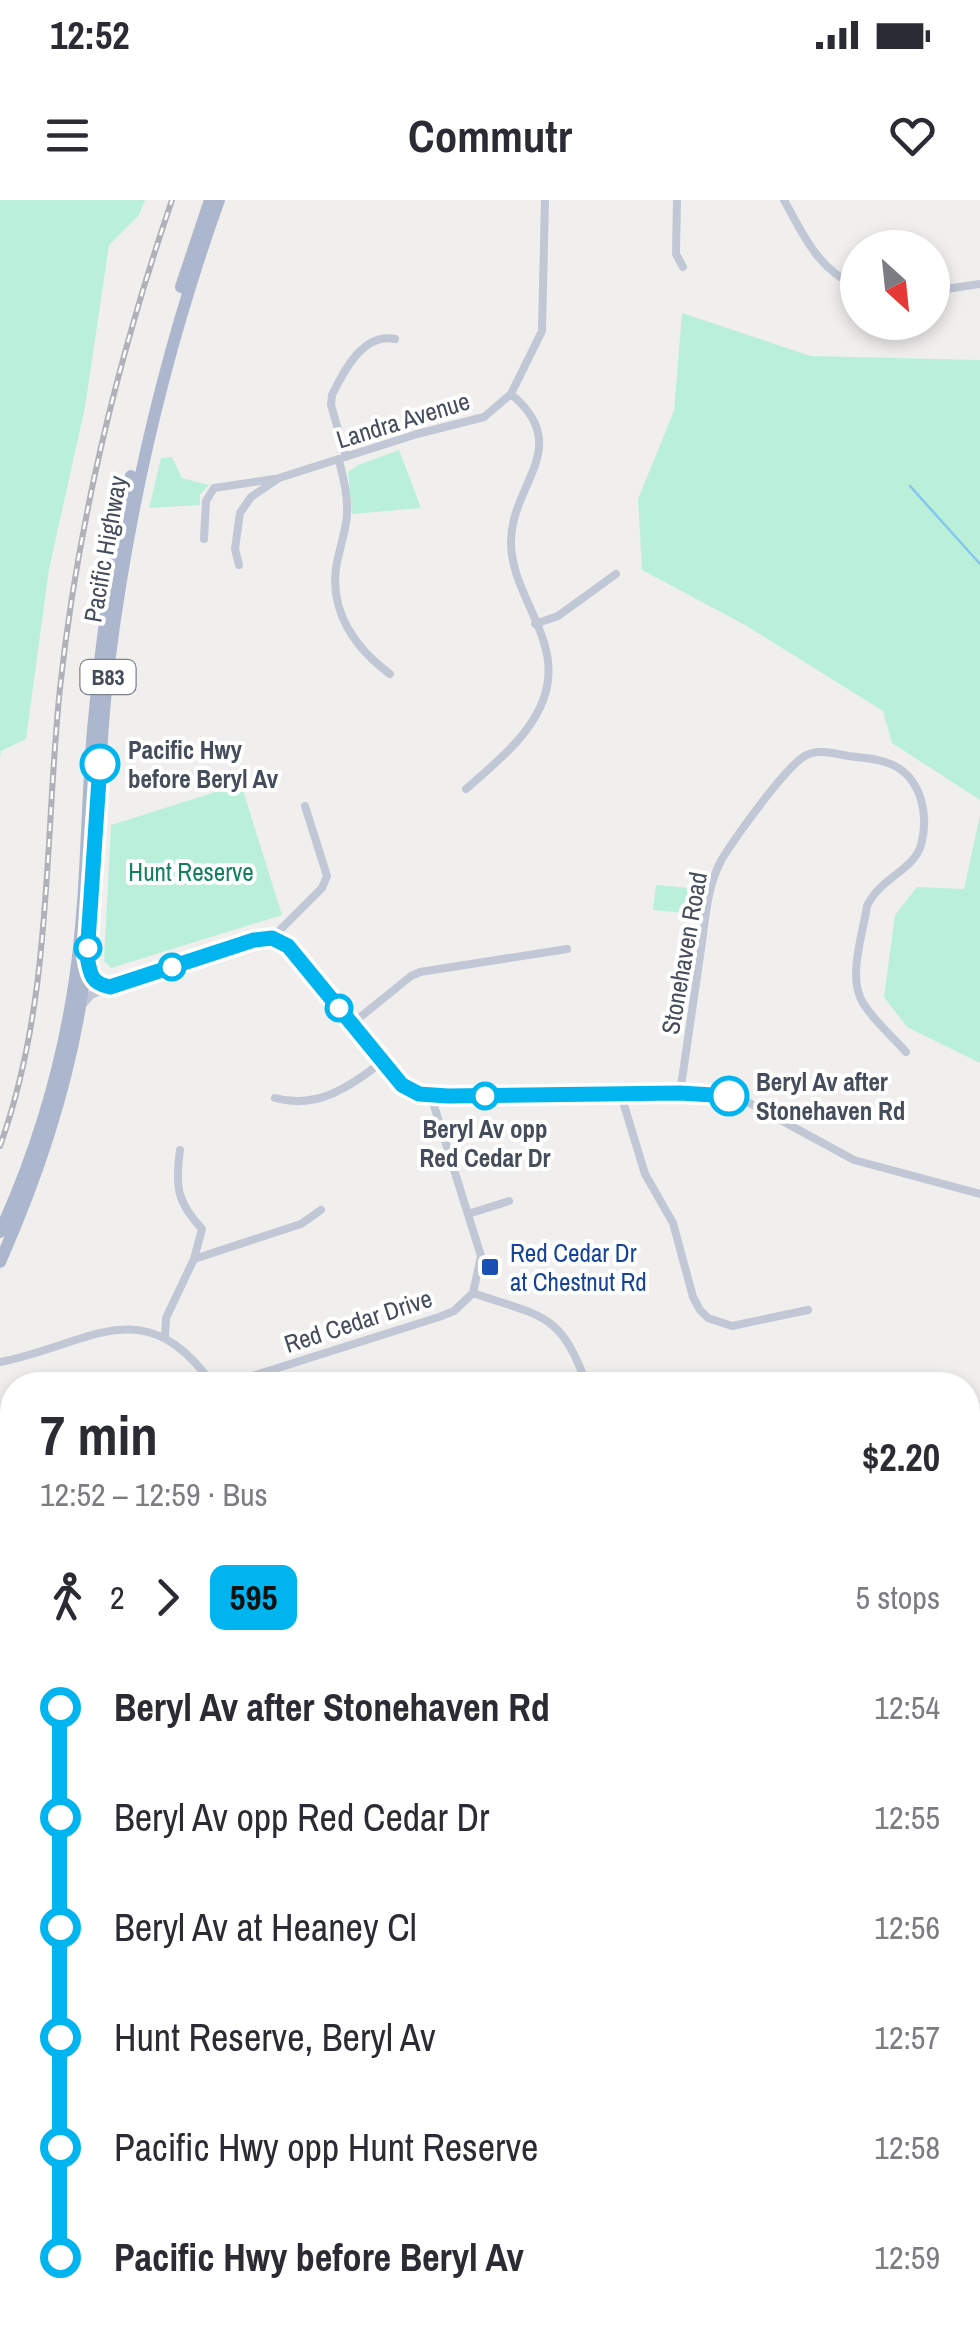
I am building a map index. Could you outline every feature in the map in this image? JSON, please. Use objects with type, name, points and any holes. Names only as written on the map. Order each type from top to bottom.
[{"type":"main road","name":"Pacific Highway","points":[[0,1232],[27,1171],[65,1035],[79,948],[100,663],[122,520],[151,387],[210,200]]},
{"type":"main road","name":"Pacific Highway","points":[[0,1262],[36,1176],[59,1102],[78,1014],[87,956],[104,712],[130,523],[158,394],[219,200]]},
{"type":"street","points":[[466,789],[522,736],[540,706],[548,680],[546,654],[514,573],[511,535],[539,460],[538,426],[511,394],[542,330],[545,200]]},
{"type":"street","points":[[677,200],[676,254],[683,267]]},
{"type":"street","points":[[784,200],[822,265],[840,278]]},
{"type":"street","points":[[950,288],[980,284]]},
{"type":"street","points":[[390,674],[353,639],[338,600],[337,564],[348,510],[331,404],[332,395],[368,342],[383,336],[394,339]]},
{"type":"street","name":"Landra Avenue","points":[[204,539],[206,501],[214,488],[279,478],[484,417],[511,394]]},
{"type":"street","name":"Landra Avenue","points":[[239,566],[234,549],[240,513],[251,497],[279,478]]},
{"type":"street","points":[[536,624],[558,616],[616,574]]},
{"type":"street","name":"Stonehaven Road","points":[[680,1093],[717,870],[776,788],[802,758],[815,752],[878,760],[898,768],[917,790],[924,808],[919,852],[911,863],[878,887],[866,906],[857,970],[857,989],[864,1005],[906,1052]]},
{"type":"street","points":[[272,938],[322,888],[327,876],[305,806]]},
{"type":"street","points":[[78,1014],[86,999],[110,987],[254,940],[272,938],[288,946],[402,1085],[431,1096],[680,1093],[742,1099],[854,1160],[980,1194]]},
{"type":"street","points":[[352,1023],[420,972],[567,949]]},
{"type":"street","points":[[87,956],[94,981],[110,987]]},
{"type":"street","points":[[275,1098],[295,1102],[340,1093],[382,1062]]},
{"type":"street","points":[[621,1094],[645,1174],[674,1223],[688,1281],[700,1310],[708,1318],[732,1326],[808,1310]]},
{"type":"street","points":[[431,1096],[481,1256],[473,1294],[538,1316],[560,1330],[581,1372]]},
{"type":"street","points":[[164,1338],[166,1318],[194,1259],[202,1229],[183,1208],[176,1178],[180,1150]]},
{"type":"street","points":[[468,1214],[508,1201]]},
{"type":"street","points":[[194,1259],[301,1224],[320,1210]]},
{"type":"street","name":"Red Cedar Drive","points":[[265,1372],[439,1317],[473,1294]]},
{"type":"street","points":[[0,1362],[108,1330],[134,1329],[164,1338],[183,1350],[201,1372]]},
{"type":"green space","points":[[0,200],[145,200],[139,215],[109,245],[85,407],[49,569],[26,739],[1,751],[0,758]]},
{"type":"green space","points":[[682,313],[811,356],[980,360],[980,800],[892,743],[883,711],[745,625],[642,570],[638,499],[674,411]]},
{"type":"green space","points":[[399,450],[421,508],[352,514],[348,472]]},
{"type":"green space","points":[[172,457],[182,478],[209,485],[200,495],[200,505],[149,508],[161,458]]},
{"type":"green space","name":"Hunt Reserve","points":[[241,784],[282,915],[111,968],[104,961],[111,825]]},
{"type":"green space","points":[[980,815],[980,1063],[907,1027],[884,997],[895,915],[917,887],[964,889]]},
{"type":"green space","points":[[656,885],[701,889],[695,914],[653,910]]},
{"type":"waterway","points":[[910,486],[980,564]]},
{"type":"railway","points":[[0,1146],[17,1090],[38,977],[60,688],[89,502],[134,319],[172,200]]},
{"type":"bus line","name":"595","points":[[100,764],[87,956],[90,973],[98,984],[110,987],[254,940],[272,938],[288,946],[402,1085],[419,1094],[729,1096]]},
{"type":"place","name":"Pacific Hwy before Beryl Av","points":[[100,764]]},
{"type":"place","name":"Beryl Av opp Red Cedar Dr","points":[[485,1096]]},
{"type":"place","name":"Beryl Av after Stonehaven Rd","points":[[729,1096]]},
{"type":"place","name":"Red Cedar Dr at Chestnut Rd","points":[[490,1267]]}]
